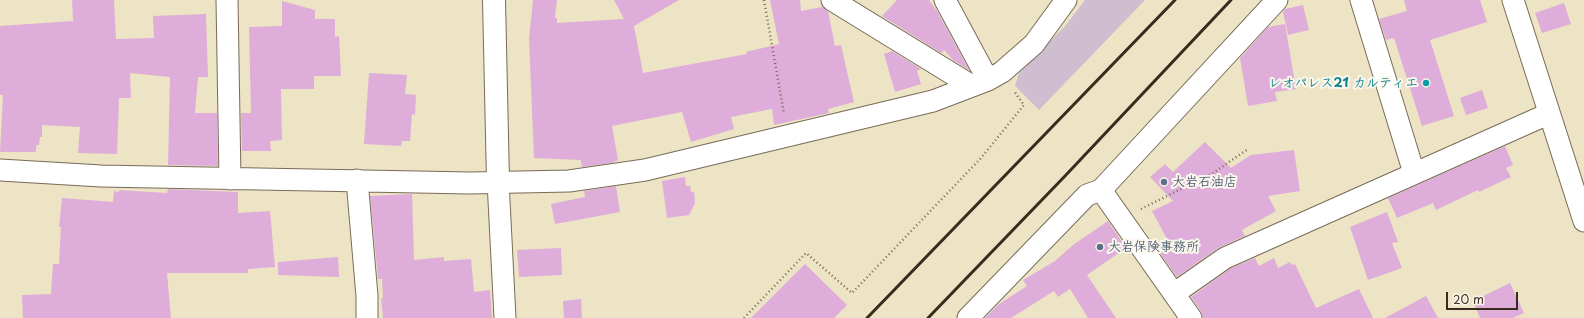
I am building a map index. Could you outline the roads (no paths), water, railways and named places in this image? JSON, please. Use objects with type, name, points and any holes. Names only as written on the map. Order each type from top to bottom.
[{"type":"street","points":[[227,0],[230,179]]},
{"type":"street","points":[[494,0],[498,182],[505,318]]},
{"type":"street","points":[[832,0],[987,79]]},
{"type":"street","points":[[945,0],[987,79]]},
{"type":"street","points":[[0,170],[101,176],[470,183],[569,181],[645,170],[933,101],[987,79],[1034,44],[1066,0]]},
{"type":"street","points":[[968,318],[1087,195],[1101,190],[1277,0]]},
{"type":"street","points":[[1361,0],[1414,172]]},
{"type":"street","points":[[1513,0],[1548,114],[1584,221]]},
{"type":"street","points":[[1175,293],[1225,258],[1414,172],[1548,114]]},
{"type":"street","points":[[357,180],[367,296],[367,318]]},
{"type":"street","points":[[1101,190],[1175,293],[1191,318]]},
{"type":"railway","points":[[867,318],[1175,0]]},
{"type":"railway","points":[[928,318],[1065,176],[1231,0]]},
{"type":"place","name":"レオパレス21 カルティエ","points":[[1426,83]]},
{"type":"place","name":"大岩石油店","points":[[1164,182]]},
{"type":"place","name":"大岩保険事務所","points":[[1100,247]]}]
